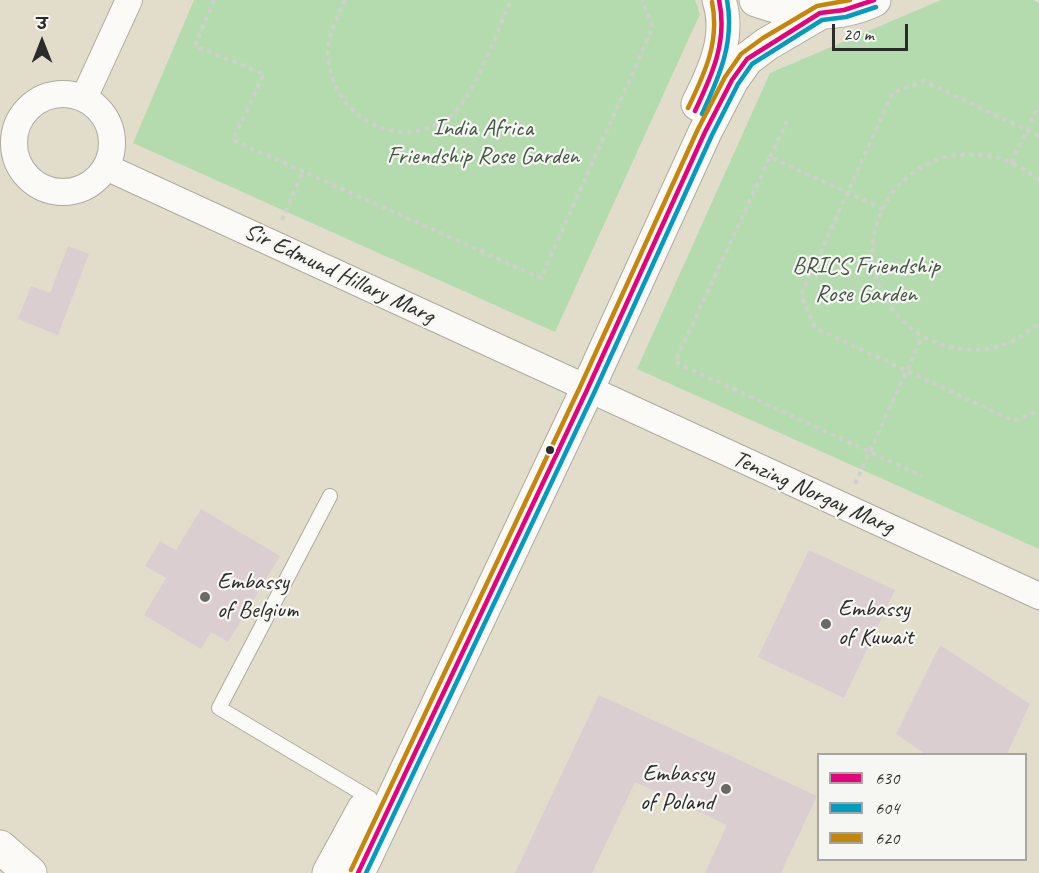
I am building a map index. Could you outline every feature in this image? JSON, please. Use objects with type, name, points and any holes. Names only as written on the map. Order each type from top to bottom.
[{"type":"main road","points":[[358,873],[579,386],[713,74],[722,39],[723,24],[719,0]]},
{"type":"main road","points":[[756,0],[777,8],[820,13],[844,10],[874,0]]},
{"type":"main road","points":[[329,873],[453,639],[732,80],[747,59],[767,44],[820,13]]},
{"type":"main road","points":[[0,847],[30,873]]},
{"type":"street","points":[[84,98],[129,0]]},
{"type":"street","points":[[68,93],[84,98],[97,107],[107,120],[112,136],[111,152],[106,167],[88,184],[65,192],[49,190],[35,183],[8,160],[16,125],[31,106],[52,94],[68,93]]},
{"type":"street","name":"Sir Edmund Hillary Marg","points":[[106,167],[579,386]]},
{"type":"street","name":"Tenzing Norgay Marg","points":[[579,386],[1039,596]]},
{"type":"lane","points":[[330,496],[219,708],[370,798]]},
{"type":"path","points":[[214,0],[195,46],[264,74],[233,140],[541,278],[653,27],[642,0]]},
{"type":"path","points":[[345,0],[330,35],[328,56],[334,86],[347,107],[371,125],[399,132],[427,128],[448,119],[467,97],[511,0]]},
{"type":"path","points":[[1039,136],[924,81],[893,92],[801,295],[815,328],[1014,421],[1039,410]]},
{"type":"path","points":[[1011,163],[1039,105]]},
{"type":"path","points":[[786,121],[675,362],[922,476]]},
{"type":"path","points":[[1039,181],[1011,163],[985,154],[966,154],[929,163],[898,186],[883,209],[874,238],[876,277],[893,311],[922,337],[939,345],[978,350],[1015,340],[1039,323]]},
{"type":"path","points":[[770,157],[883,209]]},
{"type":"path","points":[[272,242],[303,171]]},
{"type":"path","points":[[844,507],[922,337]]},
{"type":"green space","name":"India Africa Friendship Rose Garden","points":[[194,0],[695,0],[700,14],[555,332],[133,143]]},
{"type":"green space","name":"BRICS Friendship Rose Garden","points":[[941,0],[1033,0],[1039,3],[1039,549],[637,369],[770,73]]},
{"type":"building","points":[[68,246],[89,254],[58,335],[18,319],[31,286],[50,293]]},
{"type":"building","name":"Embassy of Belgium","points":[[201,509],[280,556],[228,642],[211,632],[201,649],[144,615],[166,578],[145,566],[160,541],[176,550]]},
{"type":"building","name":"Embassy of Kuwait","points":[[809,550],[895,590],[844,698],[758,657]]},
{"type":"building","points":[[940,645],[1030,704],[1007,753],[924,753],[896,734]]},
{"type":"building","name":"Embassy of Poland","points":[[599,695],[817,796],[781,873],[705,873],[727,825],[635,782],[592,873],[515,873]]},
{"type":"transit line","name":"630","points":[[695,111],[712,71],[720,44],[719,0]]},
{"type":"transit line","name":"604","points":[[702,114],[724,59],[729,30],[727,0]]},
{"type":"transit line","name":"620","points":[[351,870],[580,387],[698,129],[725,77],[741,54],[763,38],[817,6],[850,0]]},
{"type":"transit line","name":"630","points":[[358,873],[587,390],[705,132],[732,80],[747,59],[820,13],[844,10],[874,0]]},
{"type":"transit line","name":"620","points":[[688,108],[705,69],[712,43],[714,30],[712,2]]},
{"type":"transit line","name":"604","points":[[366,873],[738,84],[752,64],[822,20],[846,17],[876,7]]},
{"type":"place","name":"Embassy of Belgium","points":[[205,597]]},
{"type":"place","name":"Embassy of Kuwait","points":[[826,624]]},
{"type":"place","name":"Embassy of Poland","points":[[726,789]]}]
